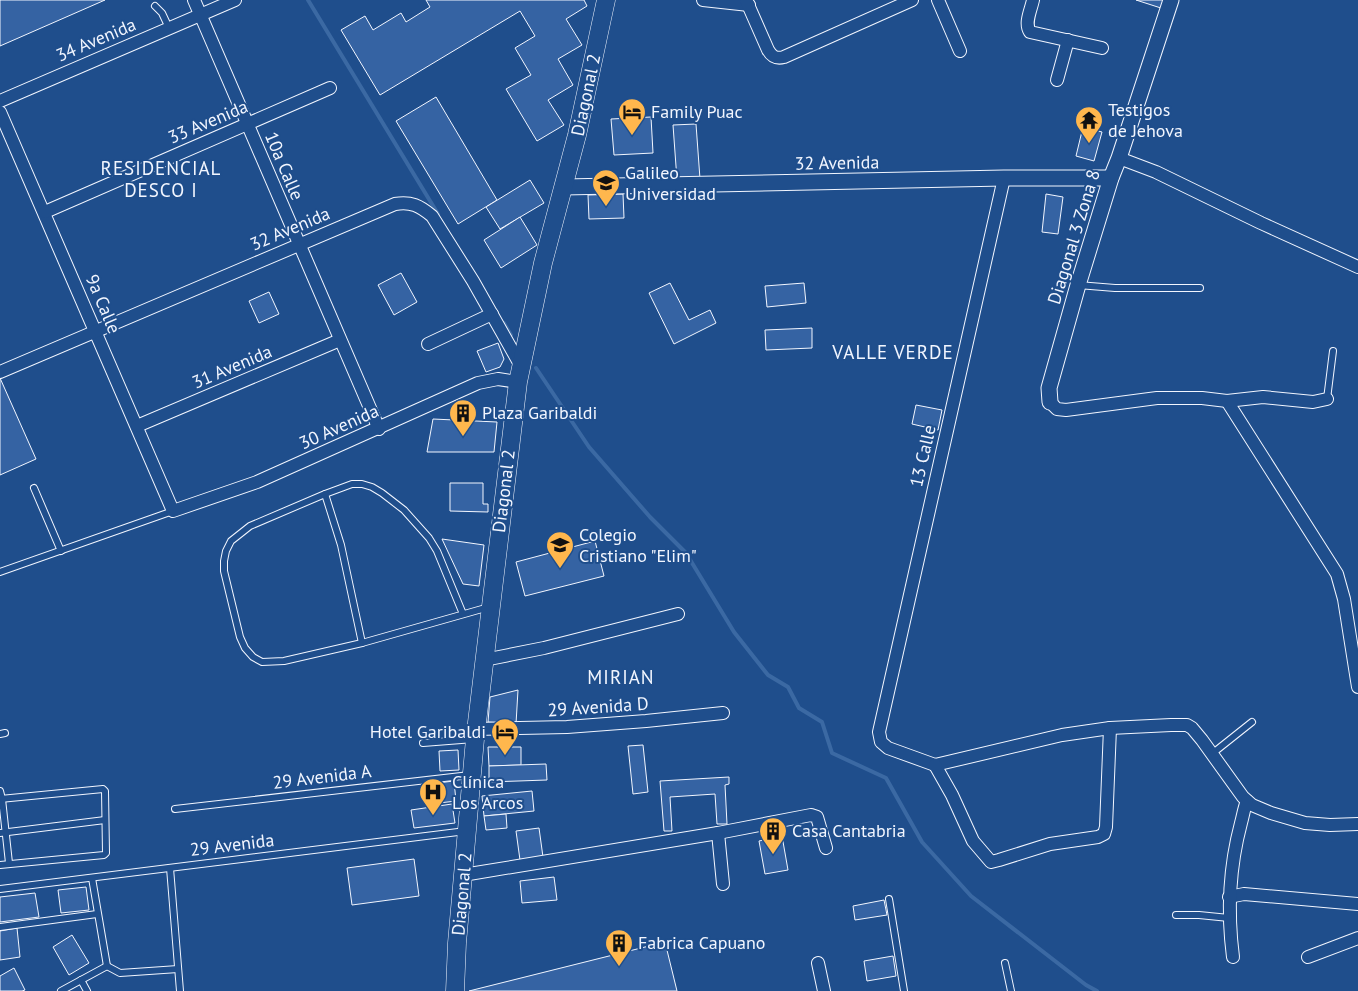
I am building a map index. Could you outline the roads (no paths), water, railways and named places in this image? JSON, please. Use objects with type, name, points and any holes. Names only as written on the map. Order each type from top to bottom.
[{"type":"main road","name":"Diagonal 2","points":[[455,991],[475,734],[519,374],[543,263],[577,136],[606,0]]},
{"type":"street","name":"10a Calle","points":[[194,0],[379,429]]},
{"type":"street","name":"34 Avenida","points":[[0,101],[235,0]]},
{"type":"street","points":[[703,0],[748,3],[768,50],[777,58],[784,57],[912,0]]},
{"type":"street","points":[[938,0],[960,51]]},
{"type":"street","points":[[1033,0],[1027,23],[1027,28],[1030,32],[1102,48]]},
{"type":"street","name":"Diagonal 3 Zona 8","points":[[1050,402],[1049,388],[1078,284],[1111,178],[1171,0]]},
{"type":"street","points":[[1057,80],[1068,40]]},
{"type":"street","name":"33 Avenida","points":[[45,212],[330,88]]},
{"type":"street","name":"9a Calle","points":[[0,112],[45,212],[173,511]]},
{"type":"street","points":[[1119,158],[1156,172],[1358,267]]},
{"type":"street","name":"32 Avenida","points":[[564,187],[1004,178],[1111,178]]},
{"type":"street","name":"13 Calle","points":[[935,765],[888,748],[881,742],[879,732],[1004,178]]},
{"type":"street","name":"32 Avenida","points":[[0,372],[403,202],[413,203],[423,208],[432,216],[492,314],[519,374]]},
{"type":"street","points":[[428,344],[492,314]]},
{"type":"street","name":"31 Avenida","points":[[137,426],[340,340]]},
{"type":"street","name":"30 Avenida","points":[[173,511],[257,482],[478,384],[519,374]]},
{"type":"street","points":[[1050,402],[1057,409],[1066,410],[1157,398],[1202,398],[1227,401],[1263,398],[1319,402],[1327,399]]},
{"type":"street","points":[[1227,401],[1337,574],[1344,599],[1358,687]]},
{"type":"street","points":[[484,660],[544,648],[678,614]]},
{"type":"street","name":"29 Avenida D","points":[[475,734],[646,722],[723,713]]},
{"type":"street","points":[[1110,728],[1106,827],[1104,834],[1098,837],[1050,844],[991,862],[973,841],[952,795],[935,765],[1062,736],[1110,728],[1170,724],[1187,725],[1192,728],[1213,753],[1247,801],[1259,808],[1293,821],[1316,824],[1358,824]]},
{"type":"street","points":[[1233,957],[1229,897],[1235,849],[1247,801]]},
{"type":"street","points":[[463,875],[718,833],[811,815],[816,816],[826,848]]},
{"type":"street","points":[[718,833],[723,884]]},
{"type":"street","points":[[1229,897],[1244,894],[1358,904]]},
{"type":"street","points":[[1308,957],[1358,938]]},
{"type":"street","points":[[818,963],[824,991]]},
{"type":"lane","points":[[155,6],[162,12],[169,28]]},
{"type":"lane","points":[[1078,284],[1115,288],[1200,288]]},
{"type":"lane","points":[[1327,399],[1333,351]]},
{"type":"lane","points":[[463,614],[437,551],[418,524],[382,493],[362,484],[352,484],[325,494],[250,526],[231,541],[226,551],[224,571],[238,628],[245,648],[253,657],[262,662],[284,661],[362,643],[490,607]]},
{"type":"lane","points":[[34,488],[61,552]]},
{"type":"lane","points":[[325,494],[340,545],[362,643]]},
{"type":"lane","points":[[0,572],[173,511]]},
{"type":"lane","points":[[1213,753],[1252,722]]},
{"type":"lane","points":[[423,743],[475,734]]},
{"type":"lane","name":"29 Avenida A","points":[[175,809],[471,775]]},
{"type":"lane","points":[[0,865],[104,855],[106,853],[105,791],[103,789],[1,799]]},
{"type":"lane","points":[[0,791],[3,833],[9,863]]},
{"type":"lane","points":[[3,833],[105,820]]},
{"type":"lane","name":"29 Avenida","points":[[0,889],[467,831]]},
{"type":"lane","points":[[170,868],[180,991]]},
{"type":"lane","points":[[92,878],[106,966]]},
{"type":"lane","points":[[889,899],[904,991]]},
{"type":"lane","points":[[0,927],[97,914]]},
{"type":"lane","points":[[1176,915],[1229,918]]},
{"type":"lane","points":[[1005,963],[1011,991]]},
{"type":"lane","points":[[106,966],[120,973],[178,969]]},
{"type":"lane","points":[[61,991],[106,966]]},
{"type":"lane","points":[[81,980],[88,991]]},
{"type":"waterway","points":[[308,0],[438,214]]},
{"type":"waterway","points":[[504,323],[511,335]]},
{"type":"waterway","points":[[536,368],[589,447],[650,517],[686,553],[734,632],[768,675],[788,687],[799,708],[822,722],[832,753],[886,778],[922,842],[971,896],[1086,985],[1097,991]]},
{"type":"place","name":"Family Puac","points":[[632,136]]},
{"type":"place","name":"Testigos de Jehova","points":[[1089,144]]},
{"type":"place","name":"Galileo Universidad","points":[[606,207]]},
{"type":"place","name":"Plaza Garibaldi","points":[[463,437]]},
{"type":"place","name":"Colegio Cristiano \"Elim\"","points":[[560,569]]},
{"type":"place","name":"Hotel Garibaldi","points":[[505,756]]},
{"type":"place","name":"Clínica Los Arcos","points":[[433,816]]},
{"type":"place","name":"Casa Cantabria","points":[[773,855]]},
{"type":"place","name":"Fabrica Capuano","points":[[619,967]]},
{"type":"district","name":"RESIDENCIAL DESCO I","points":[[161,179]]},
{"type":"district","name":"VALLE VERDE","points":[[893,352]]},
{"type":"district","name":"MIRIAN","points":[[621,677]]}]
